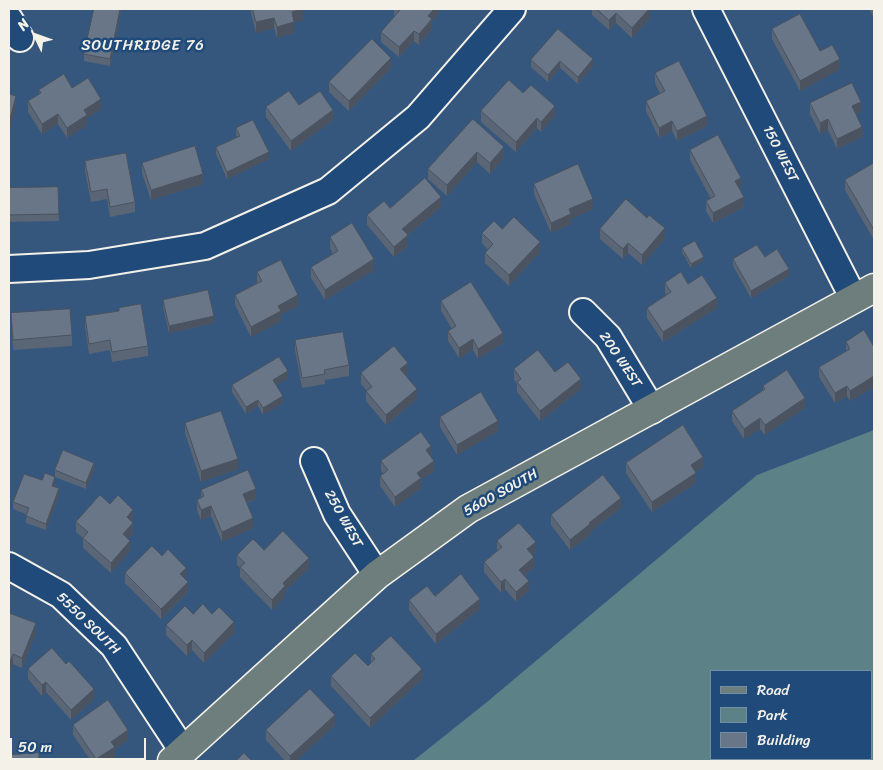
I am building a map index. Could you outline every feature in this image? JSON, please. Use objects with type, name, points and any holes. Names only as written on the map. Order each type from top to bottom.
[{"type":"main road","name":"5600 SOUTH","points":[[177,756],[377,575],[468,510],[864,294]]},
{"type":"street","points":[[9,269],[89,265],[205,246],[328,191],[418,117],[512,9]]},
{"type":"street","name":"150 WEST","points":[[706,9],[864,294]]},
{"type":"street","name":"200 WEST","points":[[583,312],[608,337],[652,410]]},
{"type":"street","name":"250 WEST","points":[[314,461],[337,514],[377,575]]},
{"type":"street","name":"5550 SOUTH","points":[[9,566],[61,595],[114,646],[177,756]]},
{"type":"green space","points":[[874,430],[874,761],[413,761],[487,702],[757,475]]},
{"type":"building","points":[[94,9],[120,9],[110,59],[84,54]]},
{"type":"building","points":[[253,9],[303,9],[292,12],[294,22],[277,27],[274,18],[256,22]]},
{"type":"building","points":[[399,9],[434,9],[428,16],[432,19],[419,34],[414,31],[399,47],[381,32]]},
{"type":"building","points":[[597,9],[649,9],[632,28],[616,13],[609,20]]},
{"type":"building","points":[[800,14],[820,51],[832,45],[840,59],[800,81],[772,29]]},
{"type":"building","points":[[558,29],[593,59],[578,77],[560,61],[548,75],[531,60]]},
{"type":"building","points":[[372,39],[391,58],[349,101],[329,82]]},
{"type":"building","points":[[679,61],[707,116],[677,131],[672,121],[659,128],[646,101],[665,91],[655,73]]},
{"type":"building","points":[[64,74],[72,88],[88,78],[101,99],[84,110],[87,115],[67,128],[58,114],[42,124],[28,101],[41,93],[39,90]]},
{"type":"building","points":[[509,80],[523,93],[531,85],[555,106],[541,122],[537,118],[516,142],[481,111]]},
{"type":"building","points":[[852,83],[861,102],[852,106],[862,127],[837,139],[828,119],[820,123],[810,103]]},
{"type":"building","points":[[289,91],[299,105],[320,91],[333,110],[291,141],[266,107]]},
{"type":"building","points":[[9,94],[16,96],[9,123]]},
{"type":"building","points":[[473,119],[504,147],[490,163],[477,152],[447,185],[428,169]]},
{"type":"building","points":[[253,120],[269,152],[227,172],[216,147],[240,136],[236,128]]},
{"type":"building","points":[[718,135],[741,178],[735,181],[744,197],[713,213],[706,201],[715,196],[690,150]]},
{"type":"building","points":[[195,146],[203,174],[151,190],[142,163]]},
{"type":"building","points":[[126,153],[135,202],[110,207],[107,189],[91,192],[85,161]]},
{"type":"building","points":[[874,163],[874,230],[845,180]]},
{"type":"building","points":[[578,164],[593,199],[569,209],[571,214],[551,223],[534,184]]},
{"type":"building","points":[[425,178],[441,197],[402,229],[408,235],[394,247],[367,215],[384,201],[390,208]]},
{"type":"building","points":[[58,187],[59,214],[9,215],[9,188]]},
{"type":"building","points":[[626,199],[647,218],[649,215],[665,228],[642,255],[628,243],[623,249],[600,229]]},
{"type":"building","points":[[514,217],[540,242],[509,275],[485,253],[493,244],[482,233],[494,221],[502,229]]},
{"type":"building","points":[[352,223],[374,259],[325,290],[311,267],[338,251],[330,237]]},
{"type":"building","points":[[695,241],[704,257],[691,264],[682,248]]},
{"type":"building","points":[[757,245],[765,257],[777,249],[789,269],[751,291],[733,259]]},
{"type":"building","points":[[281,260],[298,295],[278,306],[281,311],[251,327],[235,295],[262,281],[257,272]]},
{"type":"building","points":[[681,272],[688,284],[702,275],[717,298],[663,332],[647,308],[671,292],[665,283]]},
{"type":"building","points":[[471,282],[503,333],[478,349],[473,339],[459,348],[448,331],[456,326],[441,301]]},
{"type":"building","points":[[208,290],[214,316],[169,326],[163,300]]},
{"type":"building","points":[[141,304],[148,346],[112,352],[110,340],[89,344],[85,316],[119,311],[119,308]]},
{"type":"building","points":[[70,309],[72,335],[13,340],[11,313]]},
{"type":"building","points":[[864,330],[874,347],[874,376],[850,391],[847,386],[835,393],[819,367],[850,349],[846,342]]},
{"type":"building","points":[[343,332],[349,365],[324,370],[325,374],[302,378],[295,340]]},
{"type":"building","points":[[394,346],[408,363],[400,369],[417,389],[386,415],[366,391],[372,387],[361,373]]},
{"type":"building","points":[[538,350],[555,372],[568,362],[581,379],[540,411],[517,382],[521,379],[514,369]]},
{"type":"building","points":[[279,357],[288,371],[273,380],[283,396],[263,408],[258,400],[246,407],[232,385]]},
{"type":"building","points":[[787,370],[805,398],[765,425],[760,418],[744,429],[732,411],[765,389],[763,386]]},
{"type":"building","points":[[481,392],[498,421],[457,445],[440,417]]},
{"type":"building","points":[[221,411],[238,459],[201,471],[185,423]]},
{"type":"building","points":[[683,425],[703,457],[691,465],[696,473],[652,502],[626,463]]},
{"type":"building","points":[[421,432],[431,446],[426,450],[434,461],[417,473],[421,478],[395,497],[380,476],[388,470],[381,461]]},
{"type":"building","points":[[63,450],[94,463],[86,483],[55,470]]},
{"type":"building","points":[[248,470],[256,489],[243,494],[253,518],[222,532],[211,506],[201,510],[197,500],[204,496],[201,490]]},
{"type":"building","points":[[45,473],[55,477],[52,486],[59,488],[46,524],[26,516],[29,508],[13,502],[24,474],[42,480]]},
{"type":"building","points":[[603,475],[621,498],[570,540],[551,515]]},
{"type":"building","points":[[100,495],[110,504],[118,495],[133,510],[127,517],[133,523],[123,534],[130,541],[111,563],[83,538],[88,532],[76,522]]},
{"type":"building","points":[[519,523],[536,542],[527,549],[534,557],[519,570],[529,581],[516,592],[505,579],[501,582],[484,562],[502,547],[497,541]]},
{"type":"building","points":[[283,531],[309,558],[283,583],[285,586],[272,600],[240,567],[245,563],[237,555],[253,539],[264,550]]},
{"type":"building","points":[[152,546],[162,556],[168,549],[186,568],[180,574],[188,582],[161,609],[125,573]]},
{"type":"building","points":[[461,574],[480,599],[436,634],[409,600],[427,586],[435,596]]},
{"type":"building","points":[[203,604],[212,614],[219,607],[234,622],[204,653],[192,640],[187,645],[166,625],[185,606],[193,614]]},
{"type":"building","points":[[9,613],[36,623],[22,658],[13,654],[10,662],[9,662]]},
{"type":"building","points":[[391,636],[422,669],[370,718],[331,676],[355,653],[368,666],[375,659],[371,654]]},
{"type":"building","points":[[52,648],[66,664],[69,661],[94,689],[71,710],[46,682],[42,685],[28,669]]},
{"type":"building","points":[[310,689],[335,715],[290,756],[266,730]]},
{"type":"building","points":[[108,700],[128,730],[111,742],[115,747],[96,759],[73,725]]},
{"type":"building","points":[[39,753],[39,761],[9,761],[9,755]]},
{"type":"building","points":[[244,753],[252,761],[236,761]]},
{"type":"district","name":"SOUTHRIDGE 76","points":[[143,46]]}]
